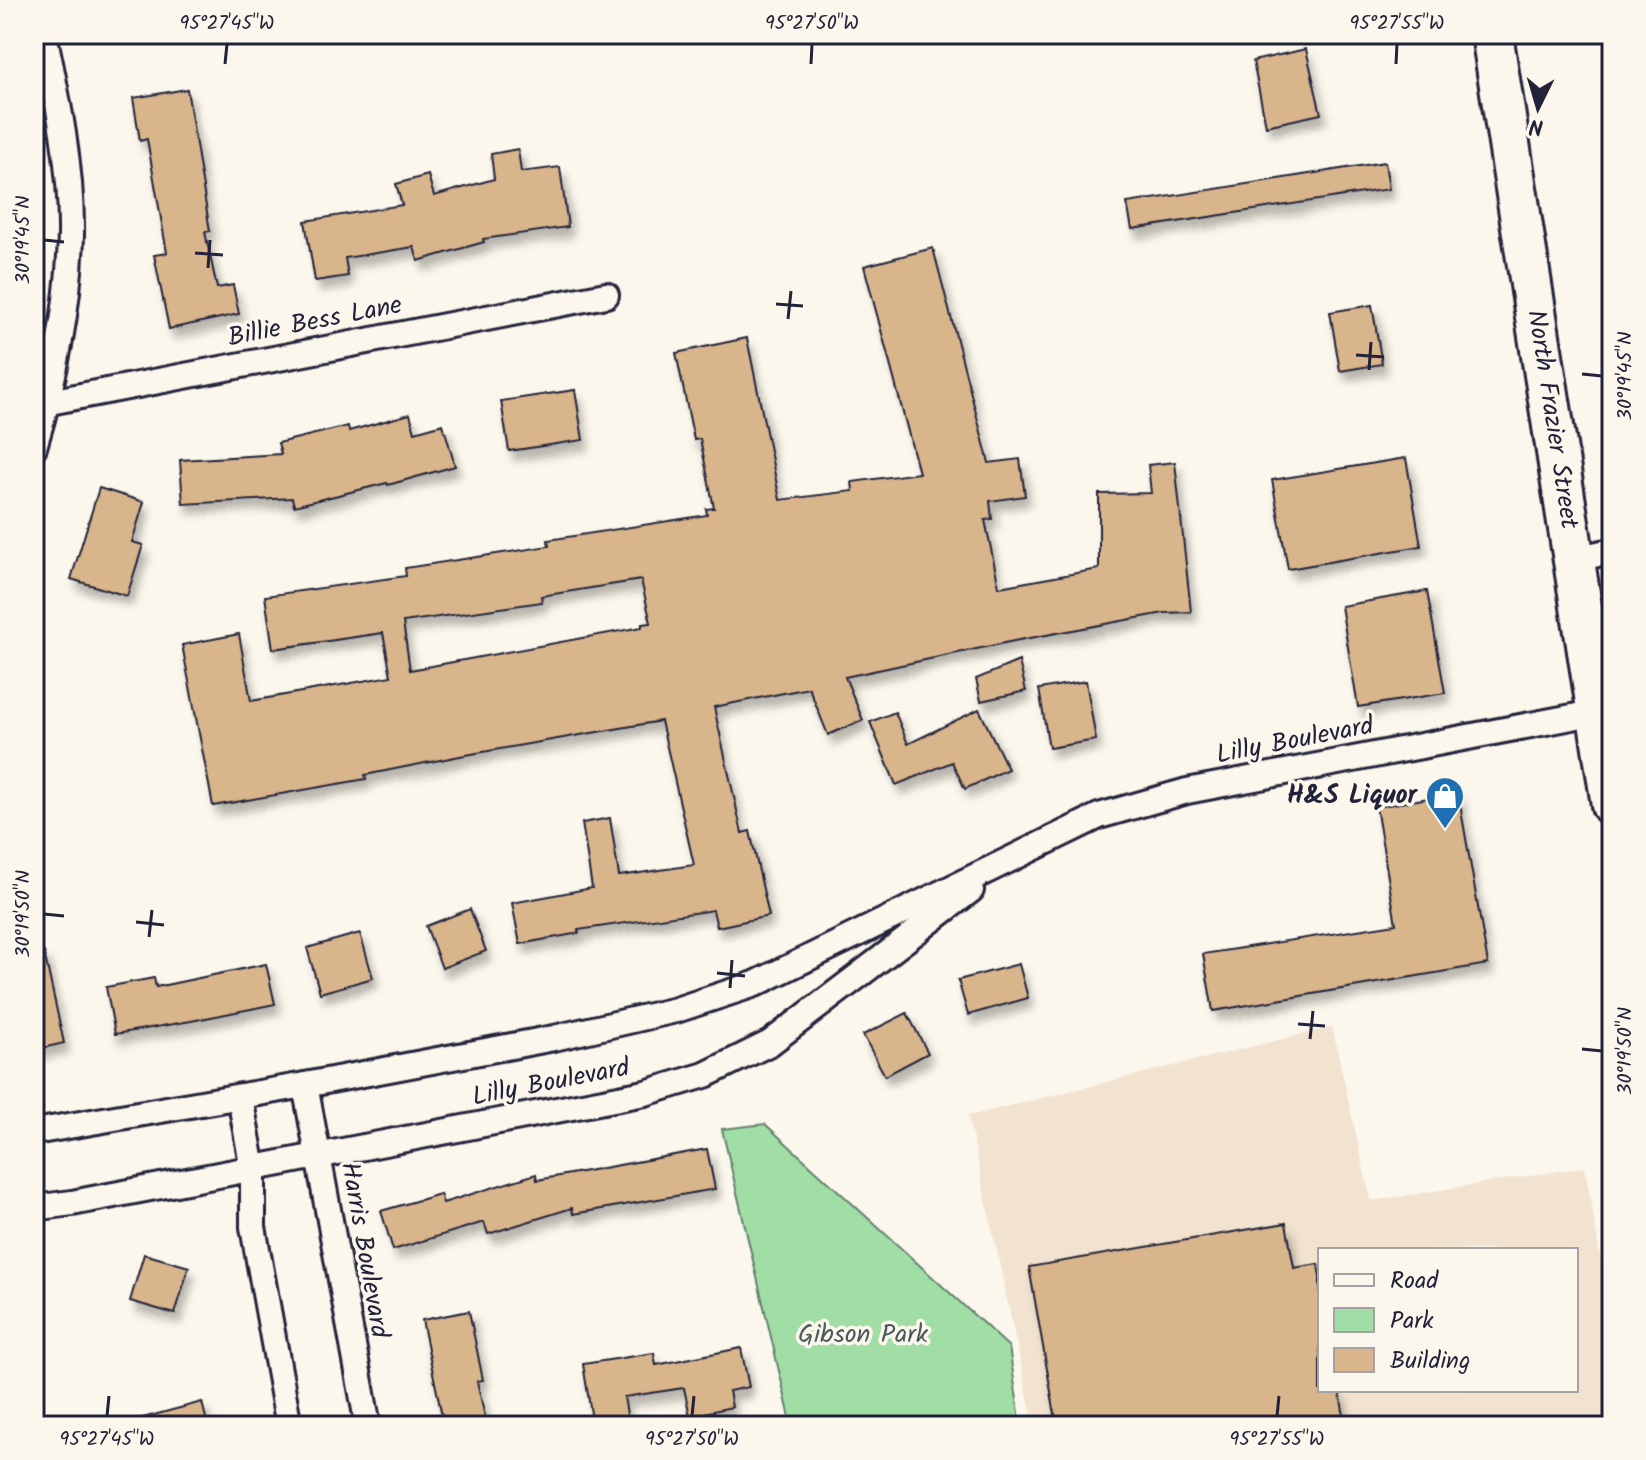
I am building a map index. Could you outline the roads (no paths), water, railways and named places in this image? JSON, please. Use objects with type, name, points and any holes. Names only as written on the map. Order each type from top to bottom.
[{"type":"main road","name":"North Frazier Street","points":[[1492,34],[1593,555],[1598,712],[1612,805]]},
{"type":"street","points":[[34,447],[41,403],[66,312],[71,234],[68,172],[57,94],[44,34]]},
{"type":"street","name":"Billie Bess Lane","points":[[41,403],[606,295]]},
{"type":"street","name":"Lilly Boulevard","points":[[34,1132],[554,1038],[676,1010],[755,984],[1099,816],[1187,791],[1598,712]]},
{"type":"street","name":"Lilly Boulevard","points":[[34,1208],[645,1093],[705,1075],[770,1043],[1012,857]]},
{"type":"street","name":"Harris Boulevard","points":[[305,1085],[368,1426]]},
{"type":"street","points":[[240,1097],[253,1169],[253,1227],[289,1426]]},
{"type":"place","name":"H&S Liquor","points":[[1445,830]]},
{"type":"park label","name":"Gibson Park","points":[[863,1335]]}]
